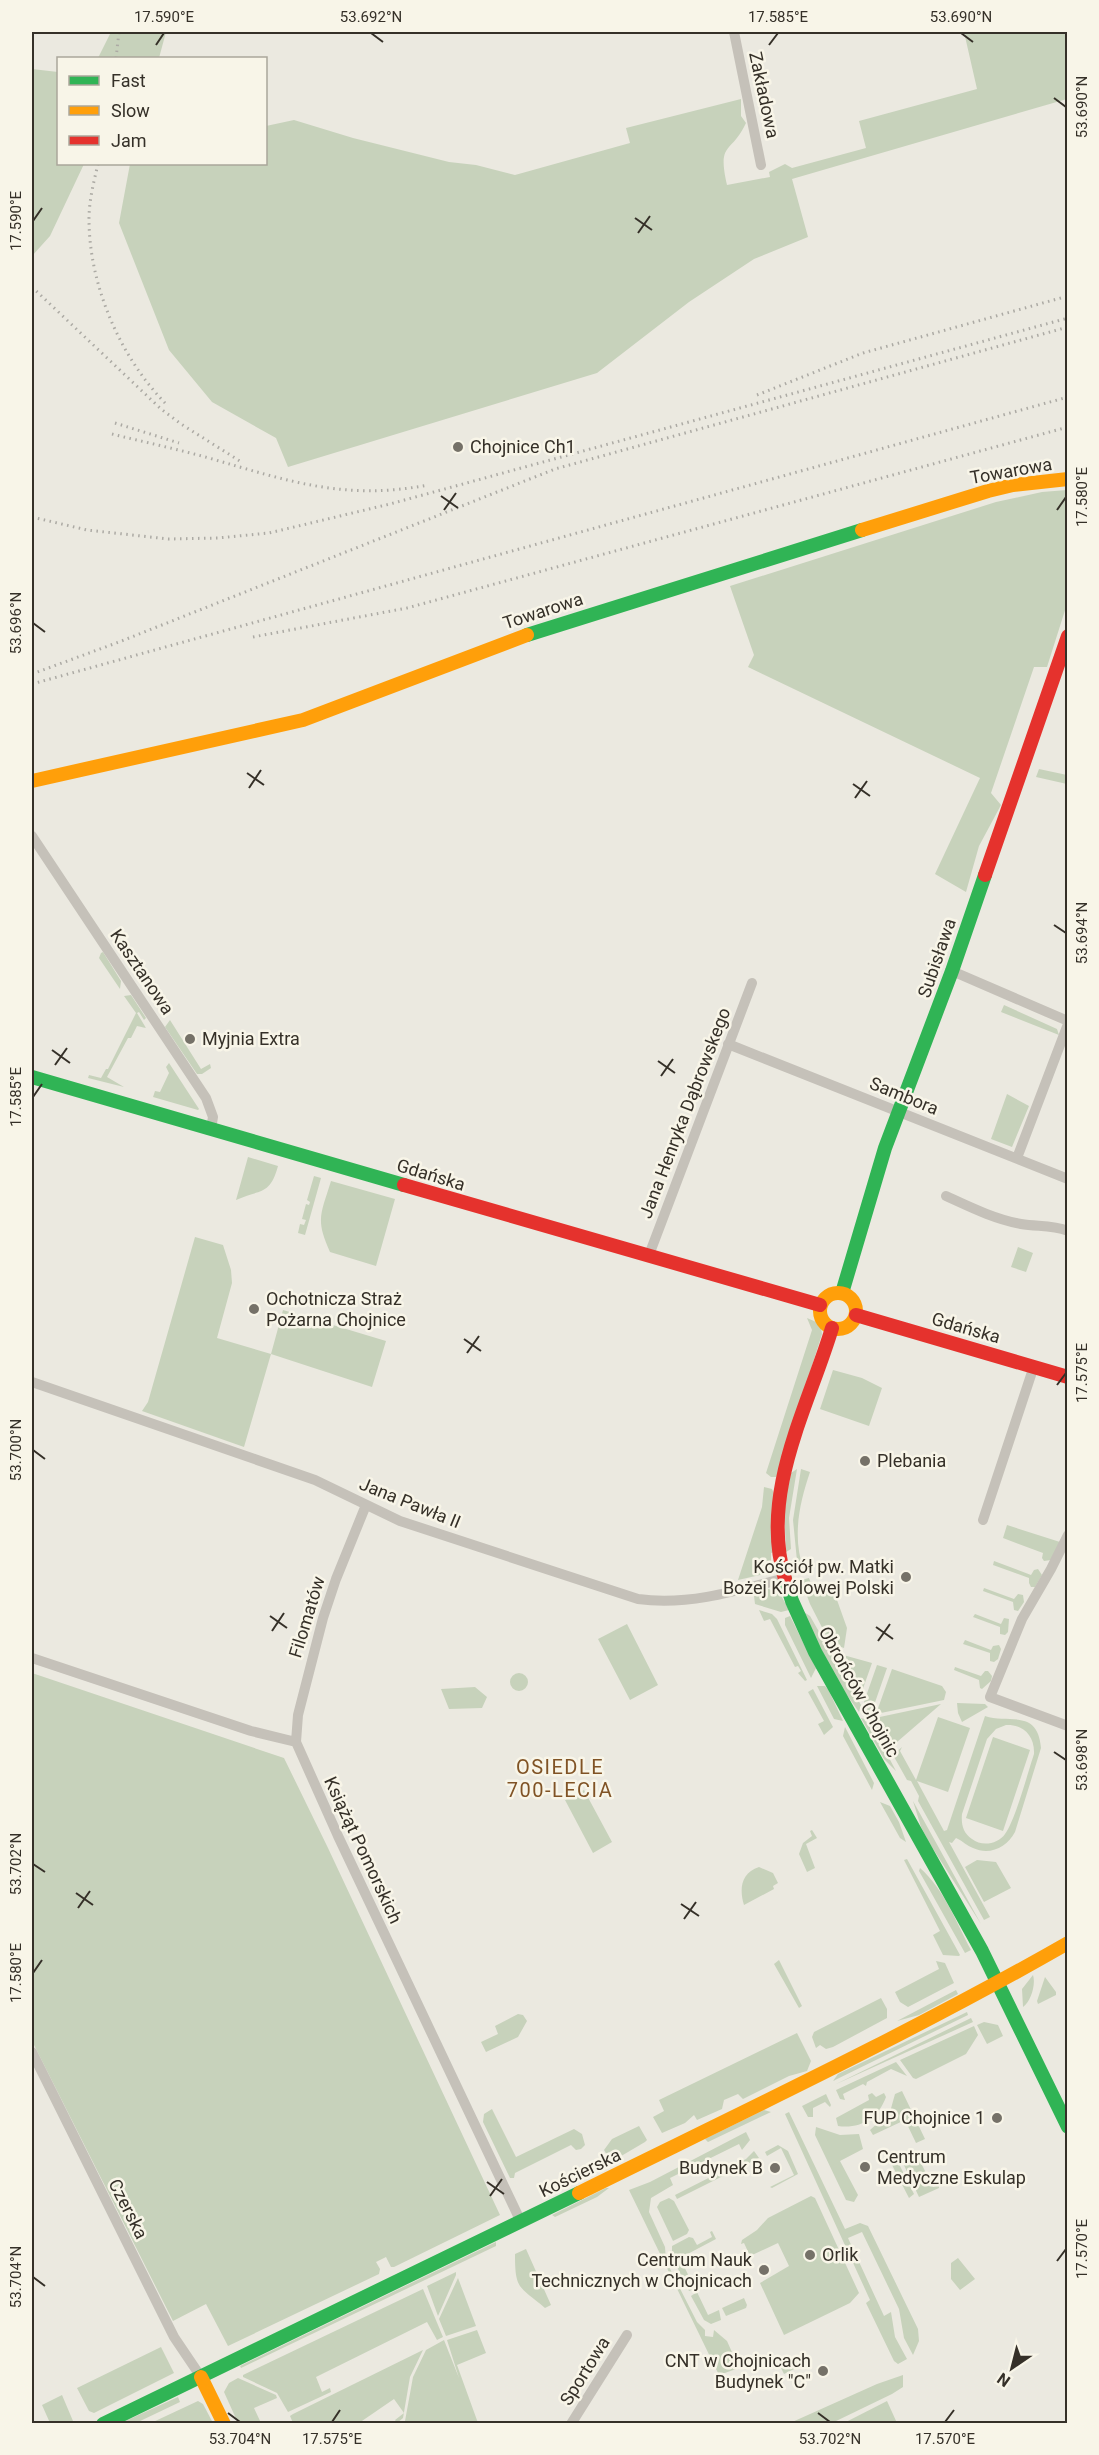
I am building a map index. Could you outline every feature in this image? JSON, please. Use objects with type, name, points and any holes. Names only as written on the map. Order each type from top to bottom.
[{"type":"street","name":"Zakładowa","points":[[734,32],[761,165]]},
{"type":"street","name":"Towarowa","points":[[32,781],[303,720],[494,646],[734,569],[988,490],[1068,479]]},
{"type":"street","name":"Subisława","points":[[842,1293],[873,1185],[898,1112],[952,971],[1068,636]]},
{"type":"street","name":"Kasztanowa","points":[[32,836],[206,1098],[213,1117],[212,1129]]},
{"type":"street","points":[[952,971],[1068,1023],[1017,1158]]},
{"type":"street","name":"Jana Henryka Dąbrowskego","points":[[649,1256],[752,983]]},
{"type":"street","name":"Sambora","points":[[728,1044],[1068,1179]]},
{"type":"street","name":"Gdańska","points":[[32,1077],[820,1305]]},
{"type":"street","points":[[946,1196],[986,1215],[1020,1224],[1054,1225],[1068,1231]]},
{"type":"street","points":[[842,1293],[853,1301],[856,1315],[847,1327],[832,1328],[821,1319],[820,1305],[829,1295],[842,1293]]},
{"type":"street","name":"Gdańska","points":[[856,1315],[1068,1377]]},
{"type":"street","name":"Obrońców Chojnic","points":[[832,1328],[781,1487],[778,1538],[785,1578],[803,1628],[826,1674],[999,1983],[1068,2127]]},
{"type":"street","points":[[983,1520],[1034,1366]]},
{"type":"street","name":"Jana Pawła II","points":[[32,1382],[315,1480],[366,1506],[417,1527],[638,1599],[655,1602],[696,1599],[785,1578]]},
{"type":"street","name":"Filomatów","points":[[296,1742],[298,1715],[323,1618],[336,1579],[366,1506]]},
{"type":"street","points":[[1068,1535],[1052,1569],[1022,1619],[990,1697],[1068,1726]]},
{"type":"street","points":[[32,1658],[251,1731],[296,1742]]},
{"type":"street","name":"Książąt Pomorskich","points":[[296,1742],[338,1836],[521,2222]]},
{"type":"street","name":"Kościerska","points":[[103,2424],[843,2063],[999,1983],[1068,1943]]},
{"type":"street","name":"Czerska","points":[[32,2052],[174,2337],[201,2377]]},
{"type":"street","name":"Sportowa","points":[[571,2424],[627,2335]]},
{"type":"street","points":[[201,2377],[224,2424]]},
{"type":"green space","points":[[111,32],[166,32],[159,57],[98,57]]},
{"type":"green space","points":[[964,32],[1067,32],[1067,99],[792,179],[808,237],[754,259],[689,302],[597,373],[288,467],[276,438],[212,402],[169,350],[119,223],[130,165],[267,165],[267,126],[294,120],[353,138],[449,162],[476,165],[515,175],[630,143],[626,128],[741,99],[741,116],[746,123],[725,154],[724,171],[727,185],[770,177],[769,172],[785,164],[792,168],[866,148],[859,121],[977,89]]},
{"type":"green space","points":[[32,69],[57,72],[57,165],[84,165],[50,236],[32,256]]},
{"type":"green space","points":[[1067,490],[1067,604],[1047,667],[1034,667],[991,793],[1001,805],[979,846],[966,892],[935,874],[980,778],[748,667],[754,655],[730,586],[996,502],[1042,492]]},
{"type":"green space","points":[[1039,769],[1067,775],[1067,784],[1036,777]]},
{"type":"green space","points":[[103,952],[121,981],[120,989],[99,958]]},
{"type":"green space","points":[[131,995],[146,1018],[144,1020],[139,1012],[137,1013],[146,1028],[137,1026],[107,1077],[124,1087],[88,1078],[89,1075],[101,1078],[108,1069],[136,1013],[124,996]]},
{"type":"green space","points":[[1004,1005],[1057,1029],[1059,1035],[1001,1012]]},
{"type":"green space","points":[[170,1020],[201,1069],[210,1064],[211,1068],[202,1074],[197,1074],[165,1027]]},
{"type":"green space","points":[[169,1063],[198,1110],[153,1097],[155,1091],[160,1092],[169,1073],[166,1067]]},
{"type":"green space","points":[[1007,1094],[1029,1106],[1012,1147],[991,1139]]},
{"type":"green space","points":[[248,1157],[278,1166],[268,1187],[236,1200]]},
{"type":"green space","points":[[314,1176],[321,1178],[305,1235],[298,1233],[300,1224],[304,1225],[306,1220],[302,1219],[306,1204],[309,1205],[310,1202],[307,1200]]},
{"type":"green space","points":[[331,1181],[395,1199],[376,1266],[330,1252],[322,1232],[321,1216]]},
{"type":"green space","points":[[195,1237],[223,1245],[231,1270],[232,1283],[217,1338],[271,1354],[244,1447],[142,1411],[148,1402]]},
{"type":"green space","points":[[1018,1247],[1033,1253],[1026,1272],[1011,1267]]},
{"type":"green space","points":[[283,1310],[386,1341],[372,1387],[271,1354]]},
{"type":"green space","points":[[807,1318],[818,1323],[822,1334],[778,1474],[776,1477],[771,1477],[766,1473],[812,1330]]},
{"type":"green space","points":[[833,1370],[862,1378],[882,1388],[869,1426],[820,1409]]},
{"type":"green space","points":[[797,1469],[789,1518],[791,1549],[786,1552],[784,1506],[791,1473]]},
{"type":"green space","points":[[801,1469],[810,1472],[798,1521],[798,1546],[804,1571],[798,1571],[793,1520]]},
{"type":"green space","points":[[764,1487],[772,1489],[774,1494],[771,1529],[774,1552],[771,1553],[771,1567],[760,1575],[738,1580],[762,1507]]},
{"type":"green space","points":[[1007,1525],[1060,1542],[1051,1560],[1044,1561],[1043,1553],[1003,1538]]},
{"type":"green space","points":[[994,1561],[1031,1575],[1034,1570],[1038,1569],[1042,1575],[1035,1587],[1031,1587],[1029,1578],[993,1565]]},
{"type":"green space","points":[[809,1578],[814,1592],[832,1586],[847,1628],[844,1648],[830,1643],[810,1604],[801,1580]]},
{"type":"green space","points":[[765,1588],[779,1592],[789,1610],[781,1612],[755,1604],[756,1590]]},
{"type":"green space","points":[[984,1588],[1014,1599],[1018,1594],[1023,1595],[1024,1602],[1018,1611],[1014,1610],[1013,1602],[983,1591]]},
{"type":"green space","points":[[759,1610],[772,1614],[777,1619],[807,1680],[805,1681],[798,1673],[801,1671],[798,1666],[795,1667],[770,1619],[764,1621]]},
{"type":"green space","points":[[801,1610],[810,1616],[861,1705],[859,1712],[839,1684]]},
{"type":"green space","points":[[975,1614],[1001,1624],[1004,1618],[1009,1619],[1008,1632],[1005,1635],[1000,1634],[1000,1627],[973,1617]]},
{"type":"green space","points":[[790,1616],[816,1668],[811,1678],[785,1625],[785,1618]]},
{"type":"green space","points":[[627,1624],[658,1685],[630,1700],[598,1639]]},
{"type":"green space","points":[[965,1640],[991,1650],[993,1646],[999,1645],[1001,1649],[998,1659],[994,1662],[990,1661],[990,1653],[963,1644]]},
{"type":"green space","points":[[836,1653],[872,1663],[860,1697]]},
{"type":"green space","points":[[877,1665],[887,1668],[872,1711],[869,1713],[864,1702]]},
{"type":"green space","points":[[955,1667],[981,1676],[988,1671],[992,1676],[991,1681],[982,1689],[979,1680],[954,1670]]},
{"type":"green space","points":[[892,1669],[942,1686],[946,1692],[944,1700],[876,1714]]},
{"type":"green space","points":[[32,1673],[284,1758],[500,2215],[394,2267],[391,2267],[386,2257],[376,2262],[380,2269],[379,2274],[228,2346],[206,2304],[173,2321],[32,2041]]},
{"type":"green space","points":[[519,1673],[525,1676],[528,1682],[525,1688],[519,1691],[513,1688],[510,1682],[513,1676]]},
{"type":"green space","points":[[817,1686],[825,1686],[828,1689],[843,1721],[834,1719]]},
{"type":"green space","points":[[475,1687],[487,1697],[482,1708],[449,1709],[441,1689]]},
{"type":"green space","points":[[813,1689],[833,1727],[824,1735],[818,1724],[824,1721],[808,1692]]},
{"type":"green space","points":[[957,1703],[985,1704],[988,1707],[962,1722]]},
{"type":"green space","points":[[941,1704],[888,1747],[874,1721],[875,1718]]},
{"type":"green space","points":[[985,1716],[1028,1722],[1039,1735],[1041,1748],[1012,1837],[1003,1846],[986,1851],[971,1847],[956,1838],[952,1843],[949,1842],[990,1917],[984,1920],[918,1801],[919,1796],[911,1781],[907,1780],[893,1755],[902,1747],[900,1751],[916,1780],[938,1717],[970,1728],[948,1792],[917,1781],[944,1831],[947,1830]],"holes":[[[1012,1725],[1027,1732],[1034,1748],[1034,1754],[1009,1828],[1002,1837],[994,1842],[980,1843],[969,1837],[965,1831],[962,1825],[962,1814],[987,1739],[996,1729]]]},
{"type":"green space","points":[[861,1718],[869,1720],[896,1771],[884,1759]]},
{"type":"green space","points":[[845,1727],[874,1783],[872,1790],[843,1736]]},
{"type":"green space","points":[[993,1737],[1030,1750],[1003,1831],[966,1818]]},
{"type":"green space","points":[[584,1790],[612,1842],[593,1853],[565,1800]]},
{"type":"green space","points":[[913,1801],[981,1924],[930,1844],[921,1827]]},
{"type":"green space","points":[[880,1802],[890,1806],[906,1842],[900,1838]]},
{"type":"green space","points":[[812,1830],[817,1838],[806,1844],[815,1868],[807,1872],[799,1854],[803,1843],[812,1836],[810,1831]]},
{"type":"green space","points":[[907,1859],[959,1956],[943,1955],[933,1935],[940,1931],[904,1860]]},
{"type":"green space","points":[[977,1860],[996,1862],[1011,1888],[984,1902],[965,1867]]},
{"type":"green space","points":[[759,1867],[773,1873],[778,1883],[773,1886],[774,1889],[744,1905],[743,1882],[748,1873]]},
{"type":"green space","points":[[920,1868],[943,1896],[971,1950],[965,1953],[919,1871]]},
{"type":"green space","points":[[779,1960],[802,2006],[799,2008],[774,1964]]},
{"type":"green space","points":[[936,1961],[945,1963],[954,1983],[908,2007],[900,2002],[895,1992],[939,1969]]},
{"type":"green space","points":[[1033,1975],[1032,1993],[1023,2007],[1022,1989]]},
{"type":"green space","points":[[1045,1977],[1056,1995],[1038,2004],[1037,2001]]},
{"type":"green space","points":[[956,1990],[958,1994],[919,2015],[897,2021]]},
{"type":"green space","points":[[881,1998],[887,2009],[887,2018],[833,2047],[826,2049],[820,2045],[816,2048],[812,2037],[814,2032]]},
{"type":"green space","points":[[967,2012],[968,2015],[833,2081],[838,2074]]},
{"type":"green space","points":[[518,2014],[523,2015],[527,2021],[518,2037],[486,2052],[481,2042],[498,2034],[495,2026]]},
{"type":"green space","points":[[971,2018],[973,2022],[834,2085]]},
{"type":"green space","points":[[984,2022],[998,2025],[1003,2036],[987,2044],[977,2025]]},
{"type":"green space","points":[[974,2026],[978,2035],[966,2054],[916,2079],[900,2060]]},
{"type":"green space","points":[[797,2033],[811,2061],[807,2071],[789,2076],[743,2099],[738,2094],[724,2100],[722,2109],[697,2120],[694,2115],[685,2123],[662,2133],[653,2117],[664,2111],[659,2100]]},
{"type":"green space","points":[[896,2062],[907,2076],[891,2069],[867,2082],[866,2086],[863,2084],[843,2094],[845,2100],[840,2099],[836,2090]]},
{"type":"green space","points":[[902,2091],[925,2139],[916,2143],[905,2120],[873,2135],[870,2130],[890,2112],[895,2094]]},
{"type":"green space","points":[[872,2093],[876,2097],[884,2093],[886,2097],[883,2105],[873,2117],[854,2126],[838,2126],[836,2118],[869,2100],[868,2095]]},
{"type":"green space","points":[[826,2094],[830,2107],[825,2102],[813,2108],[813,2117],[808,2117],[802,2106]]},
{"type":"green space","points":[[492,2109],[516,2157],[574,2129],[582,2134],[585,2145],[576,2150],[571,2145],[515,2173],[514,2178],[510,2178],[483,2122],[484,2114]]},
{"type":"green space","points":[[764,2110],[771,2112],[708,2142],[705,2139]]},
{"type":"green space","points":[[789,2112],[845,2229],[860,2223],[868,2226],[918,2329],[919,2341],[913,2355],[904,2338],[899,2309],[862,2232],[848,2238],[884,2316],[891,2312],[895,2337],[907,2359],[898,2364],[894,2361],[866,2303],[870,2300],[785,2114]]},
{"type":"green space","points":[[639,2126],[647,2140],[611,2162],[604,2150],[612,2139]]},
{"type":"green space","points":[[816,2127],[840,2135],[859,2134],[863,2149],[840,2161],[858,2195],[854,2202],[846,2200],[815,2135]]},
{"type":"green space","points":[[746,2132],[750,2140],[742,2150],[739,2144],[670,2178],[673,2185],[651,2198],[649,2212],[665,2247],[666,2261],[697,2322],[705,2330],[705,2336],[713,2337],[714,2330],[727,2341],[739,2368],[719,2375],[629,2190],[650,2182]]},
{"type":"green space","points":[[778,2145],[788,2151],[798,2174],[772,2188],[770,2187],[794,2175],[781,2148],[767,2156],[765,2152]]},
{"type":"green space","points":[[754,2151],[759,2158],[677,2199],[675,2195],[746,2159]]},
{"type":"green space","points":[[922,2151],[925,2155],[933,2157],[921,2163],[933,2187],[939,2185],[939,2188],[919,2197],[902,2161]]},
{"type":"green space","points":[[898,2162],[914,2194],[909,2198],[892,2165]]},
{"type":"green space","points":[[609,2188],[597,2197],[555,2217],[552,2215]]},
{"type":"green space","points":[[811,2196],[815,2198],[859,2293],[850,2303],[784,2335],[760,2283],[789,2266],[778,2243],[750,2256],[744,2243],[741,2244],[742,2240],[757,2230],[768,2218]]},
{"type":"green space","points":[[669,2198],[674,2201],[689,2230],[687,2234],[673,2241],[657,2207],[660,2202]]},
{"type":"green space","points":[[712,2231],[716,2239],[680,2258],[695,2289],[689,2291],[672,2257],[672,2246],[689,2237],[693,2238],[697,2245],[712,2237],[710,2232]]},
{"type":"green space","points":[[496,2242],[496,2246],[241,2368],[240,2366]]},
{"type":"green space","points":[[526,2249],[551,2305],[545,2308],[524,2291],[516,2275],[515,2254]]},
{"type":"green space","points":[[958,2258],[975,2279],[960,2290],[951,2279],[951,2263]]},
{"type":"green space","points":[[456,2272],[456,2275],[438,2316],[427,2286]]},
{"type":"green space","points":[[458,2278],[476,2326],[446,2336],[439,2319]]},
{"type":"green space","points":[[423,2289],[443,2337],[437,2340],[427,2322],[316,2377],[322,2392],[330,2388],[331,2392],[288,2412],[277,2393],[243,2377],[243,2375]]},
{"type":"green space","points":[[697,2292],[708,2315],[719,2310],[721,2320],[711,2324],[704,2320],[691,2296]]},
{"type":"green space","points":[[744,2298],[746,2308],[726,2316],[722,2308]]},
{"type":"green space","points":[[477,2330],[486,2353],[457,2365],[478,2423],[406,2423],[413,2377],[426,2350],[444,2340],[459,2378],[447,2340]]},
{"type":"green space","points":[[161,2347],[174,2373],[94,2413],[89,2411],[77,2388]]},
{"type":"green space","points":[[423,2350],[410,2377],[404,2413],[394,2399],[359,2423],[293,2423],[290,2416]]},
{"type":"green space","points":[[804,2355],[808,2362],[784,2374],[780,2366]]},
{"type":"green space","points":[[903,2375],[903,2387],[832,2423],[790,2423],[877,2384]]},
{"type":"green space","points":[[238,2378],[276,2395],[277,2398],[254,2408],[261,2423],[238,2423],[224,2392],[229,2383]]},
{"type":"green space","points":[[62,2395],[73,2421],[72,2423],[50,2423],[42,2405]]},
{"type":"green space","points":[[178,2397],[180,2402],[136,2423],[121,2423]]},
{"type":"green space","points":[[198,2401],[203,2404],[213,2423],[151,2423]]},
{"type":"green space","points":[[887,2401],[897,2423],[844,2423]]},
{"type":"green space","points":[[404,2413],[403,2418],[397,2423],[395,2420]]},
{"type":"railway","points":[[116,57],[119,32]]},
{"type":"railway","points":[[98,165],[89,219],[90,244],[101,294],[121,342],[149,385],[166,404]]},
{"type":"railway","points":[[32,287],[161,409],[243,463]]},
{"type":"railway","points":[[757,395],[863,353],[1068,296]]},
{"type":"railway","points":[[32,517],[87,530],[168,539],[218,538],[269,533],[390,504],[1068,318]]},
{"type":"railway","points":[[32,674],[119,642],[555,469],[1068,327]]},
{"type":"railway","points":[[32,684],[1068,397]]},
{"type":"railway","points":[[115,423],[179,443]]},
{"type":"railway","points":[[253,637],[407,608],[1068,427]]},
{"type":"railway","points":[[112,434],[317,486],[370,491],[428,485]]},
{"type":"traffic: fast","points":[[527,635],[862,530]]},
{"type":"traffic: fast","points":[[842,1293],[885,1148],[952,971],[985,875]]},
{"type":"traffic: fast","points":[[32,1077],[404,1185]]},
{"type":"traffic: fast","points":[[785,1579],[792,1601],[815,1652],[982,1951],[1068,2127]]},
{"type":"traffic: fast","points":[[103,2424],[579,2193]]},
{"type":"traffic: slow","points":[[862,530],[988,491],[1013,485],[1068,479]]},
{"type":"traffic: slow","points":[[32,781],[303,720],[527,635]]},
{"type":"traffic: slow","points":[[838,1293],[851,1298],[856,1311],[851,1324],[838,1329],[825,1324],[820,1311],[825,1298],[838,1293]]},
{"type":"traffic: slow","points":[[579,2193],[887,2041],[1068,1943]]},
{"type":"traffic: slow","points":[[201,2377],[224,2424]]},
{"type":"traffic: jam","points":[[985,875],[1068,636]]},
{"type":"traffic: jam","points":[[404,1185],[820,1305]]},
{"type":"traffic: jam","points":[[856,1315],[1068,1377]]},
{"type":"traffic: jam","points":[[785,1579],[779,1547],[778,1515],[782,1483],[790,1451],[832,1328]]},
{"type":"place","name":"Chojnice Ch1","points":[[458,447]]},
{"type":"place","name":"Myjnia Extra","points":[[190,1039]]},
{"type":"place","name":"Ochotnicza Straż Pożarna Chojnice","points":[[254,1309]]},
{"type":"place","name":"Plebania","points":[[865,1461]]},
{"type":"place","name":"Kościół pw. Matki Bożej Królowej Polski","points":[[906,1577]]},
{"type":"place","name":"FUP Chojnice 1","points":[[997,2118]]},
{"type":"place","name":"Centrum Medyczne Eskulap","points":[[865,2167]]},
{"type":"place","name":"Budynek B","points":[[775,2168]]},
{"type":"place","name":"Orlik","points":[[810,2255]]},
{"type":"place","name":"Centrum Nauk Technicznych w Chojnicach","points":[[764,2270]]},
{"type":"place","name":"CNT w Chojnicach Budynek \"C\"","points":[[823,2371]]},
{"type":"district","name":"OSIEDLE 700-LECIA","points":[[560,1778]]}]
